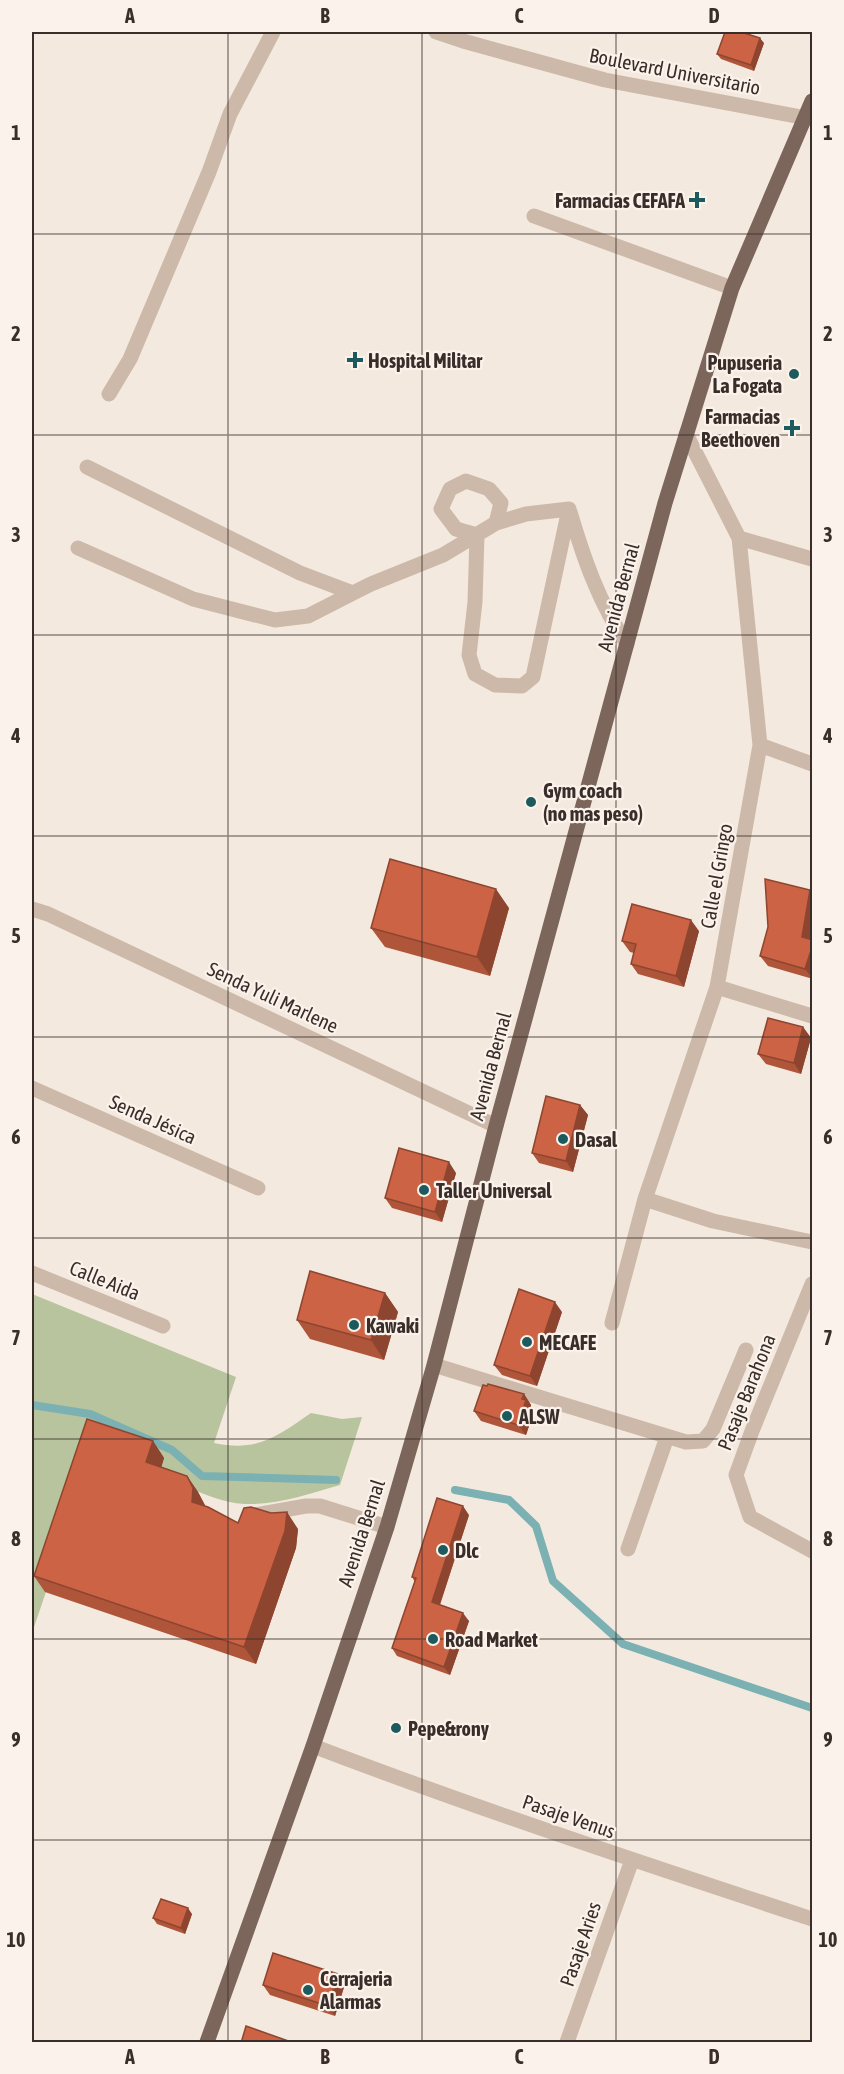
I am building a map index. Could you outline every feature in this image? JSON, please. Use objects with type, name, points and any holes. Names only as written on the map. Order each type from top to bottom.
[{"type":"main road","name":"Avenida Bernal","points":[[207,2043],[313,1746],[387,1527],[434,1365],[495,1126],[665,503],[686,434],[732,288],[808,118],[813,100]]},
{"type":"street","points":[[109,394],[130,359],[209,172],[230,114],[273,32]]},
{"type":"street","name":"Boulevard Universitario","points":[[436,32],[604,80],[808,118]]},
{"type":"street","points":[[534,216],[732,288]]},
{"type":"street","name":"Calle el Gringo","points":[[612,1323],[645,1199],[717,987],[760,745],[739,538],[686,434]]},
{"type":"street","points":[[87,467],[300,573],[353,593]]},
{"type":"street","points":[[477,535],[456,529],[441,509],[450,489],[466,482],[489,489],[501,503],[496,523]]},
{"type":"street","points":[[569,509],[589,573],[613,623],[627,644]]},
{"type":"street","points":[[78,548],[193,599],[275,620],[308,616],[353,593],[443,555],[496,523],[526,514],[569,509]]},
{"type":"street","points":[[477,535],[475,602],[469,655],[475,674],[495,685],[522,686],[532,676],[569,509]]},
{"type":"street","points":[[739,538],[813,559]]},
{"type":"street","points":[[760,745],[813,764]]},
{"type":"street","name":"Senda Yuli Marlene","points":[[32,909],[48,914],[495,1126]]},
{"type":"street","points":[[717,987],[813,1016]]},
{"type":"street","name":"Senda Jésica","points":[[32,1088],[258,1188]]},
{"type":"street","points":[[645,1199],[713,1221],[813,1242]]},
{"type":"street","name":"Calle Aida","points":[[32,1273],[163,1326]]},
{"type":"street","name":"Pasaje Barahona","points":[[813,1284],[736,1475],[750,1517],[813,1551]]},
{"type":"street","points":[[434,1365],[686,1442],[703,1441],[713,1429],[746,1350]]},
{"type":"street","points":[[627,1549],[667,1437]]},
{"type":"street","points":[[255,1515],[306,1506],[320,1506],[387,1527]]},
{"type":"street","name":"Pasaje Venus","points":[[313,1746],[632,1860],[813,1919]]},
{"type":"street","name":"Pasaje Aries","points":[[567,2043],[632,1860]]},
{"type":"green space","points":[[32,1294],[236,1377],[214,1443],[255,1444],[277,1435],[311,1413],[342,1419],[362,1417],[340,1485],[269,1503],[245,1504],[227,1501],[189,1488],[99,1436],[32,1633]]},
{"type":"building","points":[[725,32],[741,32],[760,38],[751,65],[717,54]]},
{"type":"building","points":[[390,859],[496,889],[477,957],[371,928]]},
{"type":"building","points":[[765,879],[810,890],[802,937],[813,940],[813,944],[805,969],[760,956],[768,927]]},
{"type":"building","points":[[632,904],[691,920],[676,976],[631,964],[636,944],[622,941]]},
{"type":"building","points":[[768,1018],[803,1027],[794,1063],[758,1054]]},
{"type":"building","name":"Dasal","points":[[546,1096],[580,1105],[566,1161],[532,1153]]},
{"type":"building","name":"Taller Universal","points":[[399,1148],[449,1162],[435,1212],[385,1198]]},
{"type":"building","points":[[310,1271],[385,1293],[371,1340],[297,1320]]},
{"type":"building","name":"MECAFE","points":[[519,1289],[555,1302],[530,1376],[494,1365]]},
{"type":"building","points":[[488,1384],[524,1394],[522,1399],[526,1400],[518,1425],[474,1411],[483,1385]]},
{"type":"building","points":[[87,1419],[153,1441],[146,1462],[187,1476],[193,1488],[192,1502],[208,1507],[238,1523],[244,1508],[251,1507],[271,1513],[287,1512],[285,1531],[244,1647],[34,1576]]},
{"type":"building","points":[[437,1498],[463,1506],[432,1602],[463,1613],[444,1667],[392,1648],[416,1578],[412,1577]]},
{"type":"building","points":[[161,1899],[188,1908],[181,1928],[153,1918]]},
{"type":"building","name":"Cerrajeria Alarmas","points":[[273,1953],[338,1974],[328,2006],[263,1985]]},
{"type":"building","points":[[246,2026],[294,2043],[241,2043]]},
{"type":"waterway","points":[[32,1405],[90,1414],[172,1450],[202,1476],[336,1480]]},
{"type":"waterway","points":[[455,1490],[509,1500],[536,1526],[553,1581],[623,1644],[812,1708]]},
{"type":"place","name":"Farmacias CEFAFA","points":[[697,200]]},
{"type":"place","name":"Hospital Militar","points":[[355,360]]},
{"type":"place","name":"Pupuseria La Fogata","points":[[794,374]]},
{"type":"place","name":"Farmacias Beethoven","points":[[792,428]]},
{"type":"place","name":"Gym coach (no mas peso)","points":[[531,802]]},
{"type":"place","name":"Dasal","points":[[563,1139]]},
{"type":"place","name":"Taller Universal","points":[[424,1190]]},
{"type":"place","name":"Kawaki","points":[[354,1325]]},
{"type":"place","name":"MECAFE","points":[[527,1342]]},
{"type":"place","name":"ALSW","points":[[507,1416]]},
{"type":"place","name":"Dlc","points":[[443,1550]]},
{"type":"place","name":"Road Market","points":[[433,1639]]},
{"type":"place","name":"Pepe&rony","points":[[396,1728]]},
{"type":"place","name":"Cerrajeria Alarmas","points":[[308,1990]]}]
